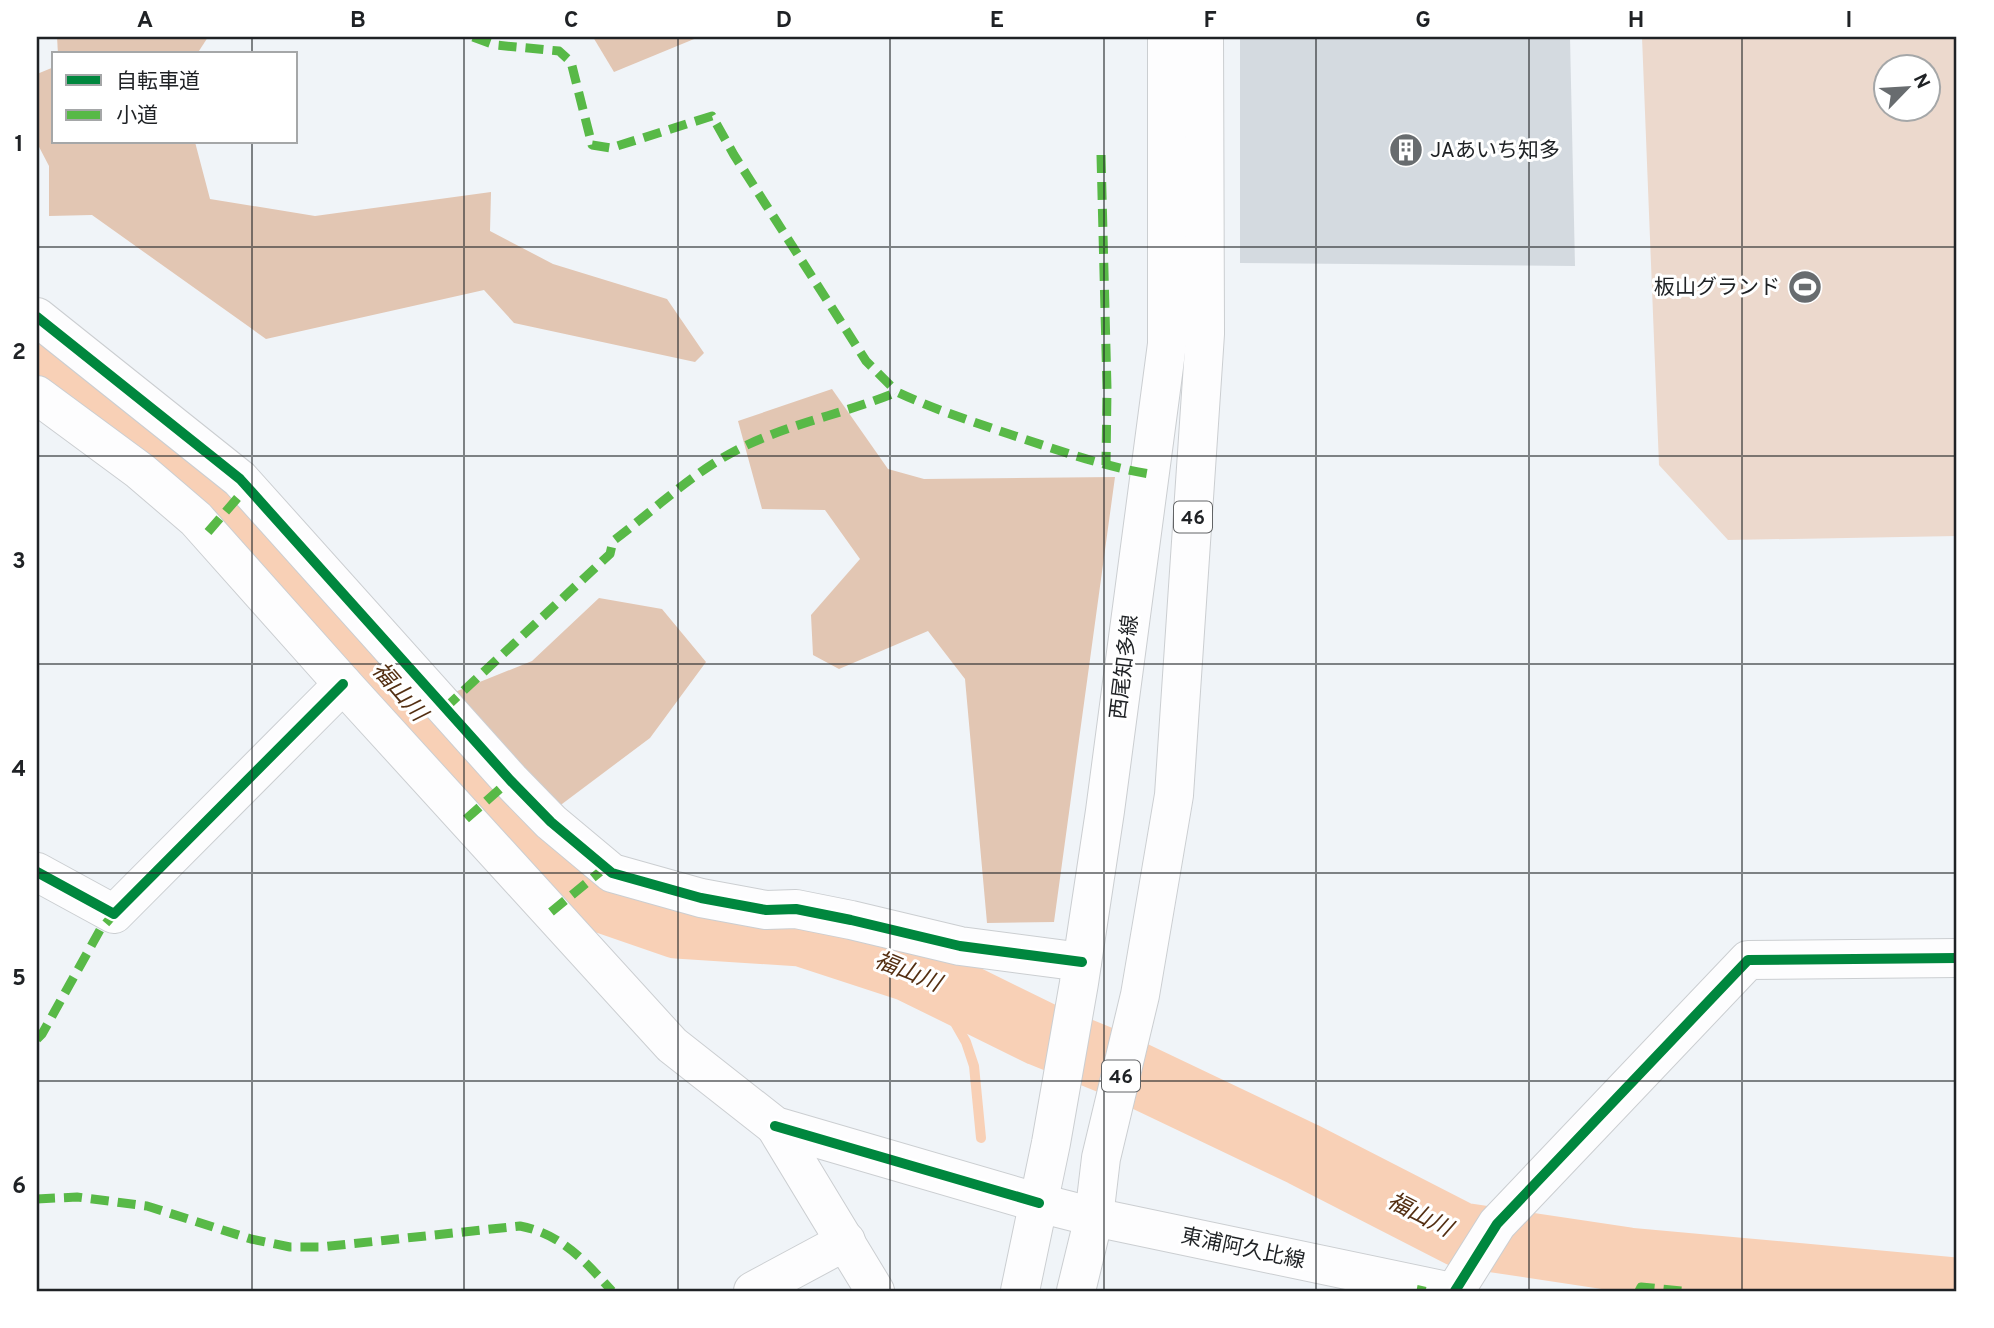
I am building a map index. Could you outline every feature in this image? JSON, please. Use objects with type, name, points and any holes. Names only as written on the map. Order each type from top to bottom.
[{"type":"street","name":"西尾知多線","points":[[1020,1291],[1051,1143],[1081,973],[1167,344],[1167,37]]},
{"type":"street","name":"46","points":[[1076,1291],[1094,1217],[1101,1158],[1140,995],[1174,795],[1204,347],[1204,37]]},
{"type":"street","points":[[37,317],[240,479],[510,780],[551,822],[612,873],[701,898],[766,910],[796,909],[1081,973]]},
{"type":"street","points":[[37,396],[140,471],[196,519],[672,1045],[775,1126],[876,1291]]},
{"type":"street","points":[[37,872],[114,914],[343,684]]},
{"type":"street","points":[[1455,1291],[1497,1224],[1748,960],[1957,958]]},
{"type":"street","name":"東浦阿久比線","points":[[775,1126],[1094,1217],[1447,1291]]},
{"type":"street","points":[[753,1291],[846,1241]]},
{"type":"shaded area","points":[[57,37],[208,37],[198,52],[58,52]]},
{"type":"shaded area","points":[[593,37],[699,37],[614,72]]},
{"type":"shaded area","name":"板山グランド","points":[[1642,37],[1957,37],[1957,536],[1728,540],[1659,465]]},
{"type":"shaded area","points":[[52,68],[52,144],[196,144],[210,199],[315,216],[491,192],[490,231],[553,264],[667,299],[704,353],[695,362],[514,323],[484,290],[266,339],[92,215],[49,216],[49,166],[37,143],[37,74]]},
{"type":"shaded area","points":[[832,389],[888,469],[924,479],[1115,477],[1054,922],[987,923],[965,679],[928,631],[839,669],[813,655],[811,615],[860,559],[825,510],[762,509],[738,421]]},
{"type":"shaded area","points":[[599,598],[662,609],[706,662],[650,738],[550,813],[445,696],[532,661]]},
{"type":"building","name":"JAあいち知多","points":[[1240,37],[1570,37],[1575,266],[1240,263]]},
{"type":"waterway","name":"福山川","points":[[37,346],[77,382],[238,505],[500,805],[593,897],[677,926],[802,934],[909,969],[1041,1034],[1110,1062],[1303,1154],[1461,1235],[1628,1260],[1957,1290]]},
{"type":"waterway","points":[[930,979],[966,1042],[974,1066],[981,1138]]},
{"type":"marked path","points":[[473,37],[495,45],[559,51],[571,62],[592,145],[611,148],[712,116],[734,155],[866,361],[897,392]]},
{"type":"marked path","points":[[1101,155],[1107,389],[1106,465]]},
{"type":"marked path","points":[[444,709],[610,554],[613,541],[703,471],[735,451],[774,433],[897,392],[924,404],[1061,451],[1150,474]]},
{"type":"marked path","points":[[208,532],[247,487]]},
{"type":"marked path","points":[[466,819],[510,780]]},
{"type":"marked path","points":[[551,912],[606,867]]},
{"type":"marked path","points":[[37,1039],[100,930],[114,914]]},
{"type":"marked path","points":[[37,1199],[77,1197],[147,1206],[251,1239],[290,1247],[321,1247],[520,1226],[560,1242],[612,1291]]},
{"type":"marked path","points":[[1421,1291],[1422,1286]]},
{"type":"marked path","points":[[1639,1291],[1641,1287],[1682,1291]]},
{"type":"cycle path","points":[[37,317],[240,479],[510,780],[551,822],[612,873],[701,898],[766,910],[796,909],[960,946],[1082,962]]},
{"type":"cycle path","points":[[37,872],[114,914],[343,684]]},
{"type":"cycle path","points":[[1455,1291],[1497,1224],[1748,960],[1957,958]]},
{"type":"cycle path","points":[[775,1126],[1039,1203]]},
{"type":"place","name":"JAあいち知多","points":[[1406,150]]},
{"type":"place","name":"板山グランド","points":[[1805,287]]}]
